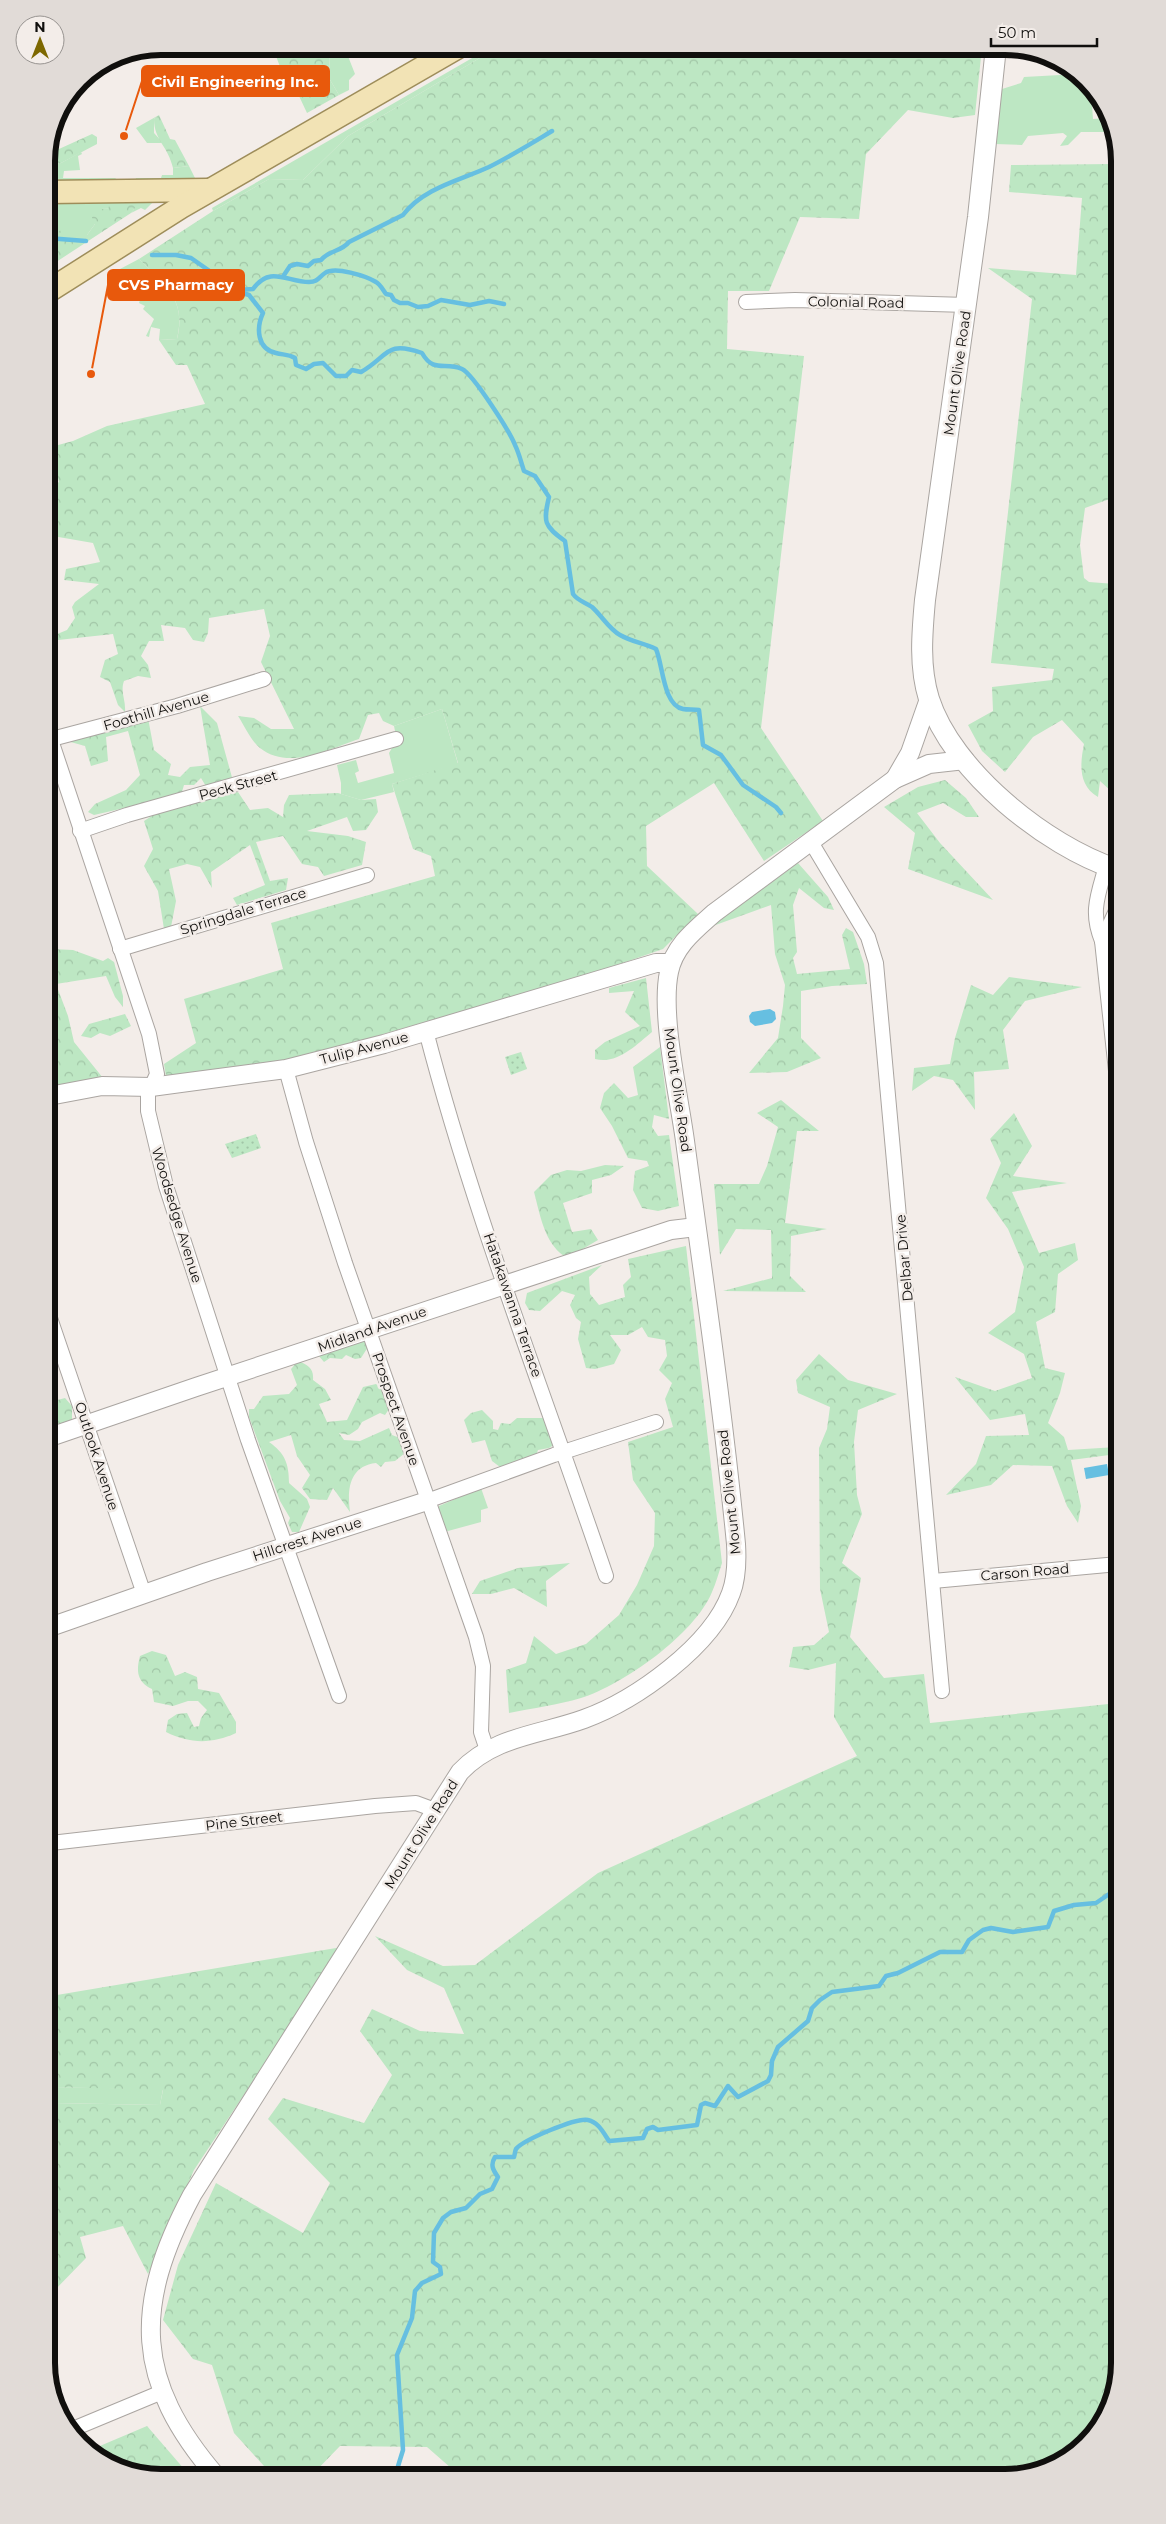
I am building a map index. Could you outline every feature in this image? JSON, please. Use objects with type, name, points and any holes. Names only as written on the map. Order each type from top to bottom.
[{"type":"main road","points":[[55,287],[209,190],[444,55]]},
{"type":"main road","name":"Mount Olive Road","points":[[995,55],[986,151],[925,607],[922,660],[929,699],[947,735],[965,760],[1003,799],[1034,826],[1073,851],[1111,867]]},
{"type":"main road","points":[[55,192],[209,190]]},
{"type":"street","name":"Colonial Road","points":[[746,302],[795,300],[966,305]]},
{"type":"street","name":"Foothill Avenue","points":[[55,736],[178,706],[264,679]]},
{"type":"street","name":"Mount Olive Road","points":[[895,779],[910,753],[929,699]]},
{"type":"street","name":"Peck Street","points":[[80,831],[127,815],[396,739]]},
{"type":"street","name":"Woodsedge Avenue","points":[[55,755],[152,1045],[157,1074],[147,1103],[156,1147],[228,1376],[285,1546],[339,1696]]},
{"type":"street","name":"Mount Olive Road","points":[[211,2469],[178,2426],[162,2392],[152,2349],[152,2314],[160,2270],[176,2227],[200,2183],[460,1772],[487,1750],[514,1738],[582,1720],[637,1693],[669,1669],[701,1638],[716,1620],[731,1593],[737,1557],[733,1514],[669,1026],[667,989],[671,964],[681,945],[714,913],[895,779],[929,764],[965,760]]},
{"type":"street","name":"Delbar Drive","points":[[811,842],[868,937],[876,962],[942,1691]]},
{"type":"street","points":[[1111,867],[1094,914],[1095,924],[1102,941],[1111,1025]]},
{"type":"street","name":"Springdale Terrace","points":[[120,949],[367,875]]},
{"type":"street","points":[[1102,941],[1111,922]]},
{"type":"street","name":"Tulip Avenue","points":[[55,1095],[102,1086],[151,1087],[286,1068],[426,1031],[656,962],[671,964]]},
{"type":"street","name":"Hatakawanna Terrace","points":[[426,1031],[446,1107],[606,1576]]},
{"type":"street","name":"Prospect Avenue","points":[[286,1068],[306,1142],[368,1329],[479,1650],[484,1682],[482,1736],[487,1750]]},
{"type":"street","name":"Midland Avenue","points":[[55,1435],[368,1329],[671,1230],[696,1227]]},
{"type":"street","name":"Outlook Avenue","points":[[55,1332],[144,1594]]},
{"type":"street","name":"Hillcrest Avenue","points":[[55,1625],[285,1546],[428,1501],[564,1452],[656,1422]]},
{"type":"street","name":"Carson Road","points":[[933,1581],[1111,1565]]},
{"type":"street","name":"Pine Street","points":[[55,1843],[375,1806],[416,1803],[435,1810]]},
{"type":"street","points":[[77,2427],[162,2392]]},
{"type":"green space","points":[[276,55],[330,55],[329,78],[339,95],[307,113],[291,79],[284,77]]},
{"type":"green space","points":[[330,55],[348,55],[355,74],[349,80],[349,90],[339,95],[329,78]]},
{"type":"green space","points":[[477,55],[485,55],[348,136],[303,180],[269,179],[213,211],[212,208]]},
{"type":"green space","points":[[485,55],[981,55],[975,115],[953,118],[908,110],[866,154],[859,219],[800,217],[769,291],[728,291],[727,349],[804,356],[761,728],[823,821],[764,861],[714,783],[646,826],[647,866],[698,914],[663,949],[594,973],[318,1053],[269,1064],[166,1076],[164,1064],[196,1043],[184,999],[283,969],[271,923],[435,876],[431,856],[413,849],[392,784],[458,763],[442,709],[394,726],[383,721],[379,713],[368,715],[359,739],[309,756],[283,758],[271,755],[260,748],[238,716],[254,718],[271,729],[294,729],[261,662],[270,636],[264,609],[209,618],[208,633],[204,642],[193,640],[185,628],[161,625],[164,641],[149,641],[141,656],[148,665],[151,678],[138,676],[124,681],[125,712],[118,705],[110,682],[100,677],[105,660],[118,654],[113,634],[55,640],[55,635],[67,630],[75,618],[72,607],[75,602],[99,584],[64,580],[66,569],[100,562],[93,543],[55,536],[55,486],[59,482],[55,467],[55,446],[73,441],[107,426],[205,404],[187,365],[176,365],[159,340],[177,339],[179,313],[176,303],[165,285],[139,259],[213,211],[269,179],[303,180],[348,136]]},
{"type":"green space","points":[[1066,75],[1085,91],[1092,100],[1093,119],[1102,118],[1107,132],[1081,132],[1068,145],[1060,146],[1067,136],[1063,133],[1028,136],[1022,145],[995,144],[1002,89],[1021,83],[1024,77]]},
{"type":"green space","points":[[159,115],[154,119],[154,133],[163,143],[147,143],[136,128]]},
{"type":"green space","points":[[159,115],[170,139],[175,140],[189,166],[173,168],[171,160],[156,132],[154,119]]},
{"type":"green space","points":[[92,134],[97,137],[97,144],[55,165],[56,145],[59,149]]},
{"type":"green space","points":[[81,152],[82,154],[78,156],[80,170],[64,171],[63,178],[115,178],[118,180],[55,184],[55,165]]},
{"type":"green space","points":[[1111,164],[1111,498],[1085,508],[1080,545],[1084,578],[1089,582],[1111,584],[1111,791],[1100,781],[1098,797],[1091,792],[1082,774],[1081,766],[1084,744],[1062,720],[1033,737],[1005,772],[982,751],[968,725],[993,711],[992,687],[1052,680],[1054,669],[991,663],[1032,299],[988,268],[1076,275],[1082,198],[1009,192],[1011,165]]},
{"type":"green space","points":[[189,166],[195,178],[190,180],[135,181],[136,178],[161,178],[162,175],[173,175],[173,168]]},
{"type":"green space","points":[[55,199],[154,201],[145,210],[141,208],[131,213],[135,208],[101,209],[95,224],[87,235],[55,236]]},
{"type":"green space","points":[[115,200],[132,200],[139,203],[131,213],[55,263],[55,234],[62,229],[70,234],[87,235],[95,224],[90,213],[101,209],[108,209],[110,203]]},
{"type":"green space","points":[[139,259],[165,285],[176,303],[179,313],[177,339],[159,340],[160,329],[151,327],[149,337],[146,336],[154,319],[143,309],[145,306],[139,303],[140,300],[135,297],[137,294],[131,291],[125,298],[119,275],[120,269]]},
{"type":"green space","points":[[200,706],[217,723],[233,781],[207,788],[201,778],[194,785],[184,785],[181,795],[94,815],[88,812],[95,804],[126,790],[140,775],[128,731],[106,737],[108,761],[91,766],[85,746],[67,741],[148,718],[154,750],[171,764],[168,775],[180,777],[190,767],[210,765]]},
{"type":"green space","points":[[442,709],[458,764],[392,784],[394,792],[361,800],[341,794],[341,783],[337,765],[356,760],[359,771],[355,773],[358,783],[394,773],[389,753],[392,748],[398,746],[394,726]]},
{"type":"green space","points":[[945,780],[966,798],[979,817],[966,817],[943,803],[917,813],[940,843],[993,900],[908,869],[915,833],[884,807],[918,787]]},
{"type":"green space","points":[[238,792],[250,810],[268,808],[283,817],[284,805],[289,795],[338,793],[361,800],[376,799],[378,812],[366,830],[353,831],[347,817],[307,831],[348,836],[366,842],[362,865],[324,876],[318,867],[302,864],[283,836],[256,842],[270,881],[288,878],[286,890],[237,905],[233,898],[265,885],[250,845],[211,872],[212,888],[200,867],[187,864],[169,869],[176,901],[171,927],[164,929],[158,891],[144,866],[153,849],[144,821],[158,812]]},
{"type":"green space","points":[[798,863],[828,897],[834,910],[824,908],[799,888],[793,905],[797,952],[793,958],[797,974],[850,969],[842,935],[846,928],[853,932],[864,964],[867,984],[832,986],[801,991],[801,1038],[821,1058],[787,1072],[749,1073],[778,1038],[783,1006],[785,985],[775,954],[771,905],[710,927]]},
{"type":"green space","points":[[55,949],[73,950],[103,961],[108,958],[114,962],[123,996],[123,1007],[115,997],[106,976],[56,984],[68,1016],[74,1042],[103,1078],[55,1087]]},
{"type":"green space","points":[[1009,977],[1082,987],[1025,1001],[1003,1030],[1009,1069],[974,1072],[975,1110],[953,1080],[934,1076],[912,1091],[914,1068],[950,1064],[955,1038],[971,985],[993,995]]},
{"type":"green space","points":[[646,978],[652,1032],[633,1048],[618,1057],[603,1060],[595,1059],[595,1050],[605,1042],[640,1026],[625,1012],[634,991],[609,993],[609,988]]},
{"type":"green space","points":[[125,1014],[131,1026],[110,1036],[100,1033],[91,1038],[81,1036],[89,1024]]},
{"type":"green space","points":[[660,1047],[669,1119],[654,1115],[652,1127],[658,1136],[669,1135],[679,1206],[658,1211],[642,1208],[633,1190],[635,1171],[649,1166],[647,1161],[628,1158],[612,1126],[600,1108],[604,1093],[614,1083],[628,1098],[638,1095],[633,1067]]},
{"type":"green space","points":[[521,1052],[527,1069],[511,1075],[505,1057]]},
{"type":"green space","points":[[781,1100],[819,1131],[797,1131],[785,1223],[827,1229],[791,1236],[790,1276],[806,1292],[723,1291],[772,1278],[771,1230],[736,1229],[720,1255],[714,1184],[759,1184],[767,1166],[778,1127],[757,1113]]},
{"type":"green space","points":[[1014,1113],[1032,1146],[1013,1176],[1067,1183],[1012,1192],[1039,1253],[1075,1243],[1078,1260],[1058,1274],[1055,1312],[1036,1322],[1045,1368],[1065,1373],[1060,1393],[1048,1423],[1064,1437],[1068,1450],[1111,1447],[1111,1455],[1071,1460],[1081,1506],[1078,1523],[1067,1506],[1052,1466],[1013,1465],[991,1485],[946,1495],[976,1464],[986,1436],[1029,1435],[1025,1414],[990,1420],[955,1377],[995,1391],[1032,1378],[1024,1354],[988,1333],[1015,1312],[1024,1267],[1008,1229],[986,1198],[1001,1163],[990,1139]]},
{"type":"green space","points":[[256,1134],[261,1148],[232,1158],[225,1144]]},
{"type":"green space","points":[[605,1165],[624,1166],[611,1175],[592,1180],[592,1193],[563,1203],[572,1232],[591,1229],[598,1240],[581,1250],[564,1256],[557,1250],[547,1235],[534,1192],[551,1175],[567,1170],[581,1171]]},
{"type":"green space","points":[[686,1246],[722,1563],[715,1585],[703,1608],[674,1641],[656,1656],[617,1682],[581,1698],[509,1713],[506,1670],[526,1663],[534,1636],[556,1654],[586,1644],[619,1615],[637,1585],[654,1546],[655,1513],[633,1480],[628,1442],[673,1427],[665,1399],[672,1383],[659,1370],[667,1356],[665,1340],[648,1337],[642,1327],[628,1335],[610,1335],[621,1350],[614,1364],[595,1369],[586,1368],[578,1339],[581,1322],[576,1318],[570,1305],[575,1295],[562,1291],[540,1311],[529,1310],[525,1303],[527,1293],[602,1265],[589,1277],[590,1294],[599,1305],[625,1297],[623,1285],[631,1277],[628,1259]]},
{"type":"green space","points":[[366,1339],[368,1347],[361,1358],[355,1359],[346,1355],[342,1359],[330,1358],[324,1362],[318,1355]]},
{"type":"green space","points":[[819,1354],[848,1380],[897,1394],[858,1410],[854,1442],[857,1495],[862,1514],[842,1563],[861,1578],[850,1637],[884,1678],[924,1674],[930,1723],[1111,1704],[1111,2363],[1107,2391],[1100,2410],[1085,2433],[1058,2455],[1026,2467],[1005,2469],[452,2469],[427,2447],[340,2446],[318,2469],[267,2469],[234,2433],[212,2365],[193,2359],[163,2320],[178,2265],[216,2183],[303,2233],[330,2183],[268,2119],[283,2098],[364,2123],[392,2075],[360,2031],[372,2009],[420,2031],[464,2034],[444,1988],[407,1970],[375,1936],[443,1966],[475,1965],[598,1873],[857,1756],[834,1717],[836,1663],[808,1670],[789,1667],[793,1647],[814,1645],[829,1632],[820,1589],[819,1448],[827,1429],[830,1407],[798,1393],[796,1380]]},
{"type":"green space","points":[[298,1361],[310,1368],[313,1380],[325,1389],[331,1400],[319,1404],[327,1422],[347,1420],[363,1387],[376,1384],[385,1392],[389,1409],[385,1415],[380,1413],[362,1422],[358,1429],[349,1435],[339,1433],[344,1440],[360,1441],[389,1428],[392,1435],[400,1438],[405,1453],[395,1461],[385,1462],[381,1467],[376,1463],[367,1465],[355,1474],[349,1495],[350,1512],[333,1488],[327,1500],[310,1499],[302,1488],[310,1475],[297,1456],[291,1435],[269,1442],[279,1450],[285,1460],[289,1483],[307,1499],[310,1507],[299,1532],[292,1532],[288,1523],[290,1518],[280,1501],[249,1417],[249,1409],[254,1409],[263,1396],[289,1394],[297,1385],[291,1369]]},
{"type":"green space","points":[[65,1398],[72,1406],[72,1421],[55,1427],[55,1401]]},
{"type":"green space","points":[[482,1410],[493,1421],[493,1429],[498,1430],[501,1423],[510,1424],[517,1418],[546,1418],[555,1444],[549,1448],[538,1450],[536,1455],[500,1467],[492,1461],[485,1440],[472,1443],[464,1420],[471,1413]]},
{"type":"green space","points":[[481,1488],[488,1508],[481,1510],[481,1522],[448,1531],[444,1530],[438,1510],[439,1506]]},
{"type":"green space","points":[[570,1563],[546,1581],[547,1607],[514,1588],[491,1594],[472,1594],[480,1581],[518,1568]]},
{"type":"green space","points":[[152,1651],[166,1655],[175,1676],[185,1672],[197,1677],[198,1689],[219,1693],[236,1722],[236,1733],[210,1741],[201,1741],[184,1739],[166,1732],[168,1720],[177,1714],[187,1713],[194,1727],[199,1726],[201,1718],[207,1710],[198,1701],[188,1701],[173,1706],[154,1702],[152,1689],[143,1683],[138,1671],[140,1656]]},
{"type":"green space","points":[[342,1947],[194,2170],[148,2274],[123,2226],[80,2237],[86,2258],[55,2290],[55,2103],[160,2105],[163,2090],[55,2087],[55,1995]]},
{"type":"green space","points":[[55,2087],[163,2089],[160,2105],[55,2103]]},
{"type":"green space","points":[[147,2426],[184,2469],[140,2467],[120,2461],[97,2447]]},
{"type":"water","points":[[770,1009],[775,1012],[776,1019],[772,1023],[755,1026],[750,1022],[749,1016],[752,1012]]},
{"type":"water","points":[[1107,1464],[1109,1475],[1086,1479],[1084,1468]]},
{"type":"waterway","points":[[284,275],[290,266],[297,264],[308,266],[314,261],[321,260],[349,242],[403,215],[411,206],[432,191],[489,167],[552,131]]},
{"type":"waterway","points":[[55,239],[86,241]]},
{"type":"waterway","points":[[152,255],[176,255],[191,258],[211,272],[224,287],[249,295],[263,313],[259,331],[265,347],[270,351],[295,358],[296,365],[306,369],[314,364],[323,363],[336,376],[346,376],[352,370],[361,372],[388,352],[401,348],[422,353],[426,359],[435,365],[456,367],[467,373],[491,404],[512,438],[524,471],[535,476],[549,497],[546,512],[547,523],[565,541],[573,594],[579,600],[592,607],[620,635],[656,649],[671,700],[676,706],[683,709],[699,710],[703,745],[721,755],[743,785],[776,807],[781,813]]},
{"type":"waterway","points":[[238,290],[253,289],[259,282],[272,276],[312,282],[330,271],[343,271],[379,284],[386,294],[391,295],[394,300],[400,303],[408,303],[418,307],[428,306],[441,300],[470,305],[489,301],[504,304]]},
{"type":"waterway","points":[[397,2469],[403,2450],[397,2355],[412,2318],[415,2291],[422,2283],[441,2274],[440,2267],[433,2262],[434,2233],[443,2218],[451,2212],[466,2208],[480,2194],[492,2189],[498,2177],[493,2167],[495,2157],[514,2157],[516,2149],[529,2140],[562,2125],[582,2120],[595,2123],[609,2141],[643,2138],[647,2129],[653,2127],[658,2130],[697,2125],[701,2105],[705,2103],[715,2106],[728,2086],[738,2097],[768,2081],[771,2075],[772,2061],[778,2047],[808,2021],[812,2008],[832,1992],[879,1986],[886,1976],[898,1973],[940,1952],[962,1952],[969,1940],[983,1930],[991,1928],[1013,1932],[1048,1927],[1054,1911],[1074,1905],[1096,1903],[1111,1893]]},
{"type":"place","name":"Civil Engineering Inc.","points":[[124,136]]},
{"type":"place","name":"CVS Pharmacy","points":[[91,374]]}]
